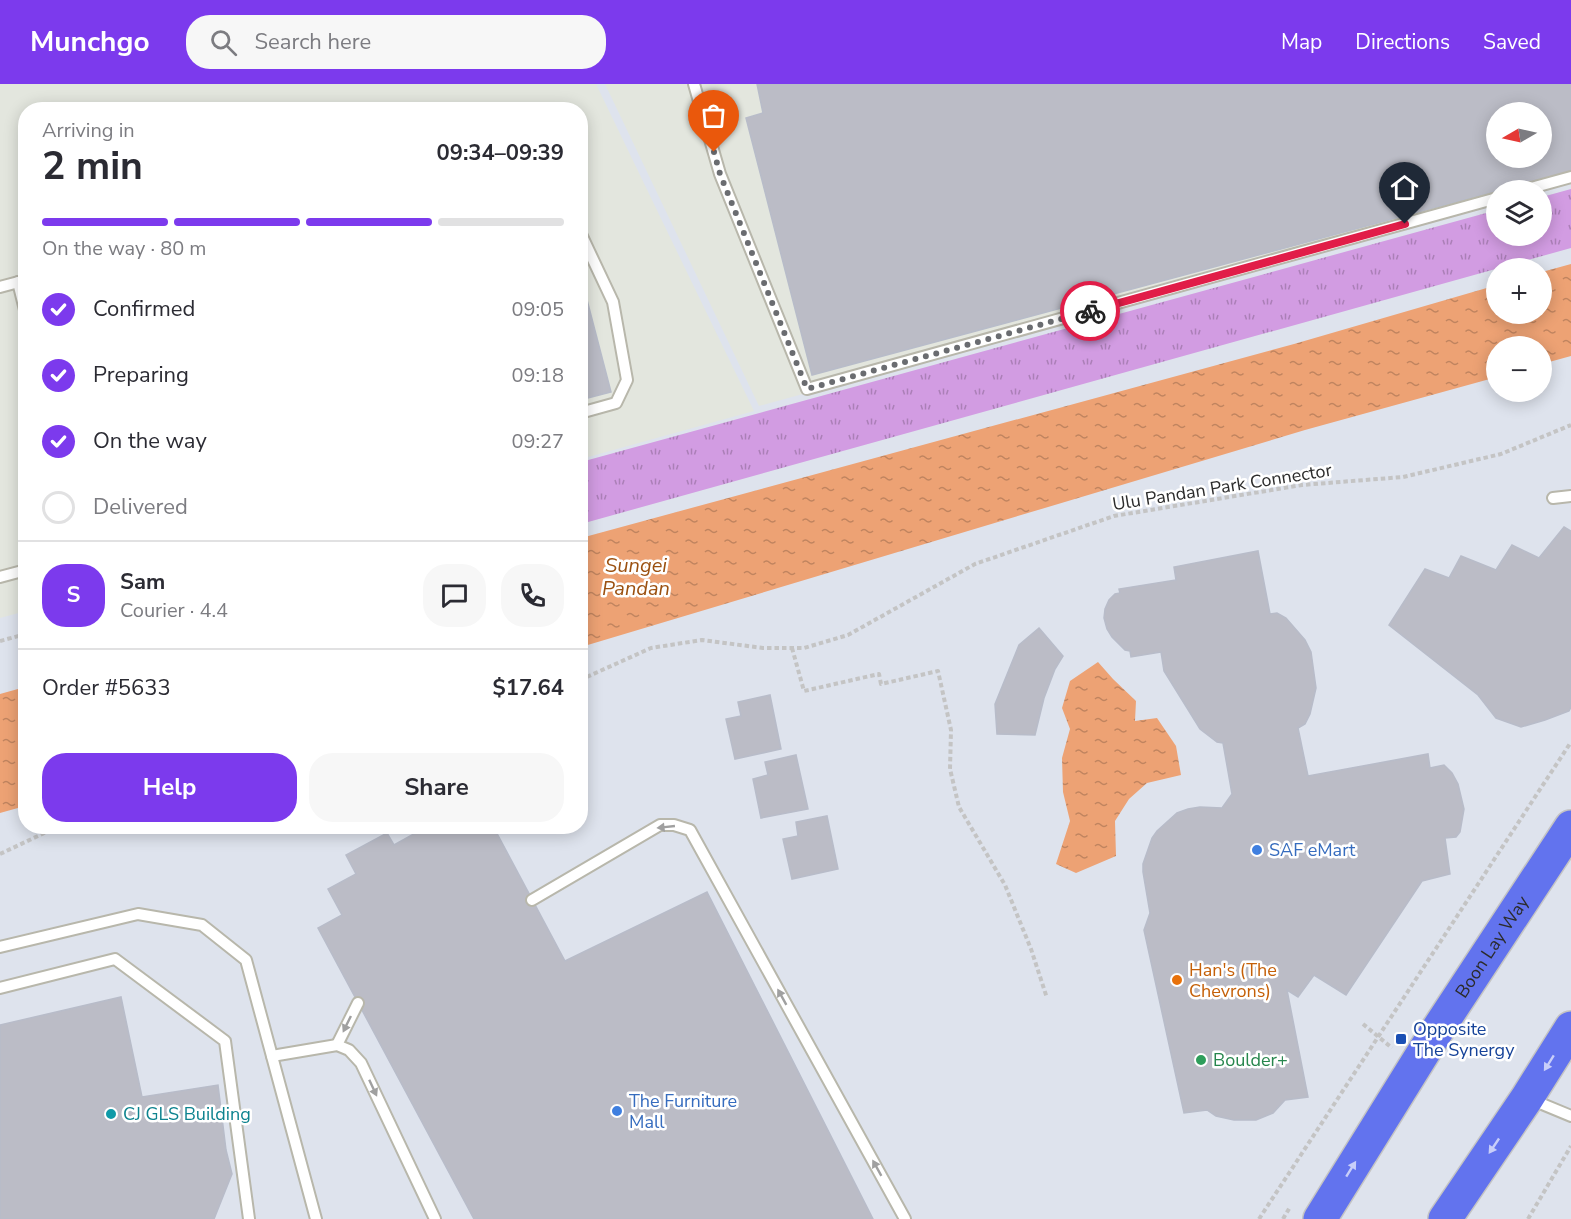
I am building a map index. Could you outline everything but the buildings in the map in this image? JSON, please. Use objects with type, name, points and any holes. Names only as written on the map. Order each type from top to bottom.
[{"type":"main road","name":"Boon Lay Way","points":[[1320,1219],[1437,1029],[1571,827]]},
{"type":"main road","points":[[1444,1219],[1527,1098],[1571,1028]]},
{"type":"lane","points":[[694,84],[720,174],[807,389],[1486,201]]},
{"type":"lane","points":[[1552,182],[1571,177]]},
{"type":"lane","points":[[588,249],[613,302],[627,380],[616,403],[588,411]]},
{"type":"lane","points":[[0,287],[18,282]]},
{"type":"lane","points":[[1553,498],[1571,496]]},
{"type":"lane","points":[[0,577],[18,572]]},
{"type":"lane","points":[[532,900],[660,825],[675,825],[690,830],[905,1219]]},
{"type":"lane","points":[[0,947],[138,914],[202,926],[246,960],[316,1219]]},
{"type":"lane","points":[[0,988],[115,959],[225,1041],[249,1219]]},
{"type":"lane","points":[[337,1045],[358,1002]]},
{"type":"lane","points":[[272,1056],[337,1045],[349,1050],[361,1063],[435,1219]]},
{"type":"lane","points":[[1527,1098],[1571,1116]]},
{"type":"path","name":"Ulu Pandan Park Connector","points":[[588,676],[651,648],[702,640],[763,648],[804,648],[849,635],[975,564],[1114,516],[1302,485],[1403,477],[1501,454],[1571,425]]},
{"type":"path","points":[[0,640],[18,636]]},
{"type":"path","points":[[792,648],[804,691],[879,674],[881,684],[938,671],[951,730],[950,769],[959,807],[1005,885],[1031,949],[1047,998]]},
{"type":"path","points":[[1259,1219],[1571,742]]},
{"type":"path","points":[[0,854],[41,834]]},
{"type":"path","points":[[1363,1024],[1393,1048]]},
{"type":"path","points":[[1528,1219],[1569,1153],[1571,1146]]},
{"type":"shaded area","points":[[0,84],[596,84],[754,411],[588,457],[588,102],[18,102],[18,613],[0,618]]},
{"type":"shaded area","points":[[605,84],[1571,84],[1571,182],[1552,187],[1552,180],[1486,180],[1486,206],[759,406]]},
{"type":"green space","points":[[1571,189],[1571,248],[1535,258],[1486,258],[1486,272],[588,522],[588,460],[1486,213],[1486,246],[1552,246],[1552,194]]},
{"type":"water","name":"Sungei Pandan","points":[[1571,264],[1571,356],[1552,361],[1552,336],[1486,336],[1486,380],[1305,430],[588,645],[588,536],[1294,344],[1486,288],[1486,324],[1552,324],[1552,269]]},
{"type":"water","points":[[1098,662],[1136,701],[1135,721],[1157,718],[1176,746],[1181,775],[1147,783],[1129,799],[1115,821],[1116,856],[1076,873],[1056,864],[1070,821],[1063,792],[1062,758],[1070,729],[1062,708],[1070,681]]},
{"type":"water","points":[[18,689],[18,808],[0,813],[0,694]]},
{"type":"way so far","points":[[714,152],[720,174],[807,389],[1090,311]]},
{"type":"place","name":"SAF eMart","points":[[1257,850]]},
{"type":"place","name":"Han's (The Chevrons)","points":[[1177,980]]},
{"type":"place","name":"Opposite The Synergy","points":[[1401,1039]]},
{"type":"place","name":"Boulder+","points":[[1201,1060]]},
{"type":"place","name":"The Furniture Mall","points":[[617,1111]]},
{"type":"place","name":"CJ GLS Building","points":[[111,1114]]},
{"type":"route","points":[[1090,311],[1405,224]]}]
